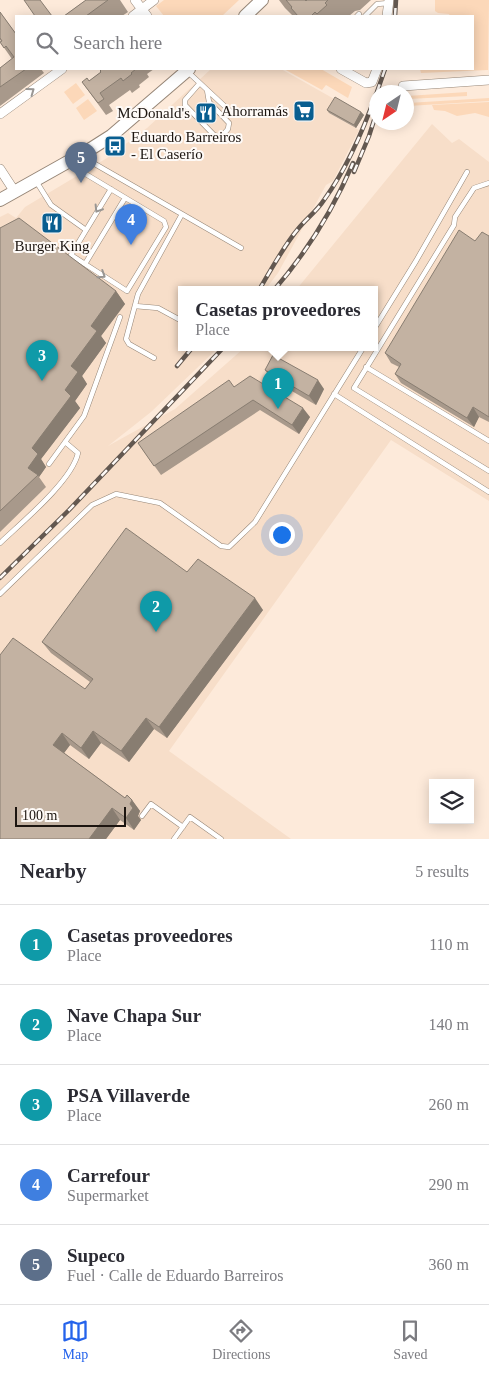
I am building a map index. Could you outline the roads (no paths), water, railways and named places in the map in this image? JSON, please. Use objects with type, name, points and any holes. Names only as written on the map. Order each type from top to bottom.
[{"type":"street","points":[[136,0],[145,13],[154,0]]},
{"type":"street","points":[[248,15],[262,0]]},
{"type":"street","points":[[387,15],[389,1]]},
{"type":"street","points":[[0,114],[61,70]]},
{"type":"street","points":[[0,200],[80,156],[121,128],[187,70]]},
{"type":"street","points":[[343,70],[366,83],[372,82],[377,70]]},
{"type":"street","points":[[414,85],[489,80]]},
{"type":"street","points":[[0,169],[15,192]]},
{"type":"lane","points":[[366,15],[377,4],[389,1]]},
{"type":"lane","points":[[187,70],[199,84],[232,114]]},
{"type":"lane","points":[[199,84],[185,100],[185,105],[214,135],[221,137],[228,129],[229,123],[209,102],[207,90]]},
{"type":"lane","points":[[80,156],[241,248]]},
{"type":"lane","points":[[67,163],[111,189],[164,222],[166,227],[127,291],[71,255],[111,189]]},
{"type":"lane","points":[[378,323],[467,172]]},
{"type":"lane","points":[[36,180],[51,205],[86,230]]},
{"type":"lane","points":[[378,348],[454,225],[455,217],[474,188],[489,183]]},
{"type":"lane","points":[[85,264],[125,198]]},
{"type":"lane","points":[[154,358],[129,344],[126,339],[138,294],[182,214]]},
{"type":"lane","points":[[135,306],[158,308],[178,318]]},
{"type":"lane","points":[[49,464],[84,416],[120,317]]},
{"type":"lane","points":[[0,594],[92,505],[116,494],[160,503],[220,546],[229,547],[255,522],[361,351]]},
{"type":"lane","points":[[376,351],[354,388],[489,471]]},
{"type":"lane","points":[[366,367],[489,441]]},
{"type":"lane","points":[[334,394],[489,492]]},
{"type":"lane","points":[[0,543],[53,493],[74,466],[78,453],[65,442]]},
{"type":"lane","points":[[142,816],[151,804],[183,827]]},
{"type":"lane","points":[[174,839],[190,817],[221,839]]},
{"type":"railway","points":[[395,15],[396,0]]},
{"type":"railway","points":[[379,85],[385,70]]},
{"type":"railway","points":[[261,286],[287,243],[321,204],[332,188],[347,162],[369,112]]},
{"type":"railway","points":[[354,172],[371,130]]},
{"type":"railway","points":[[277,286],[318,230],[337,197],[353,163]]},
{"type":"railway","points":[[177,366],[190,351]]},
{"type":"railway","points":[[0,578],[69,510],[220,351]]},
{"type":"place","name":"Ahorramás","points":[[304,111]]},
{"type":"place","name":"McDonald's","points":[[206,113]]},
{"type":"place","name":"Eduardo Barreiros - El Caserío","points":[[115,146]]},
{"type":"place","name":"Supeco","points":[[81,183]]},
{"type":"place","name":"Burger King","points":[[52,223]]},
{"type":"place","name":"Carrefour","points":[[131,245]]},
{"type":"place","name":"PSA Villaverde","points":[[42,381]]},
{"type":"place","name":"Casetas proveedores","points":[[278,409]]},
{"type":"place","name":"Nave Chapa Sur","points":[[156,632]]}]
